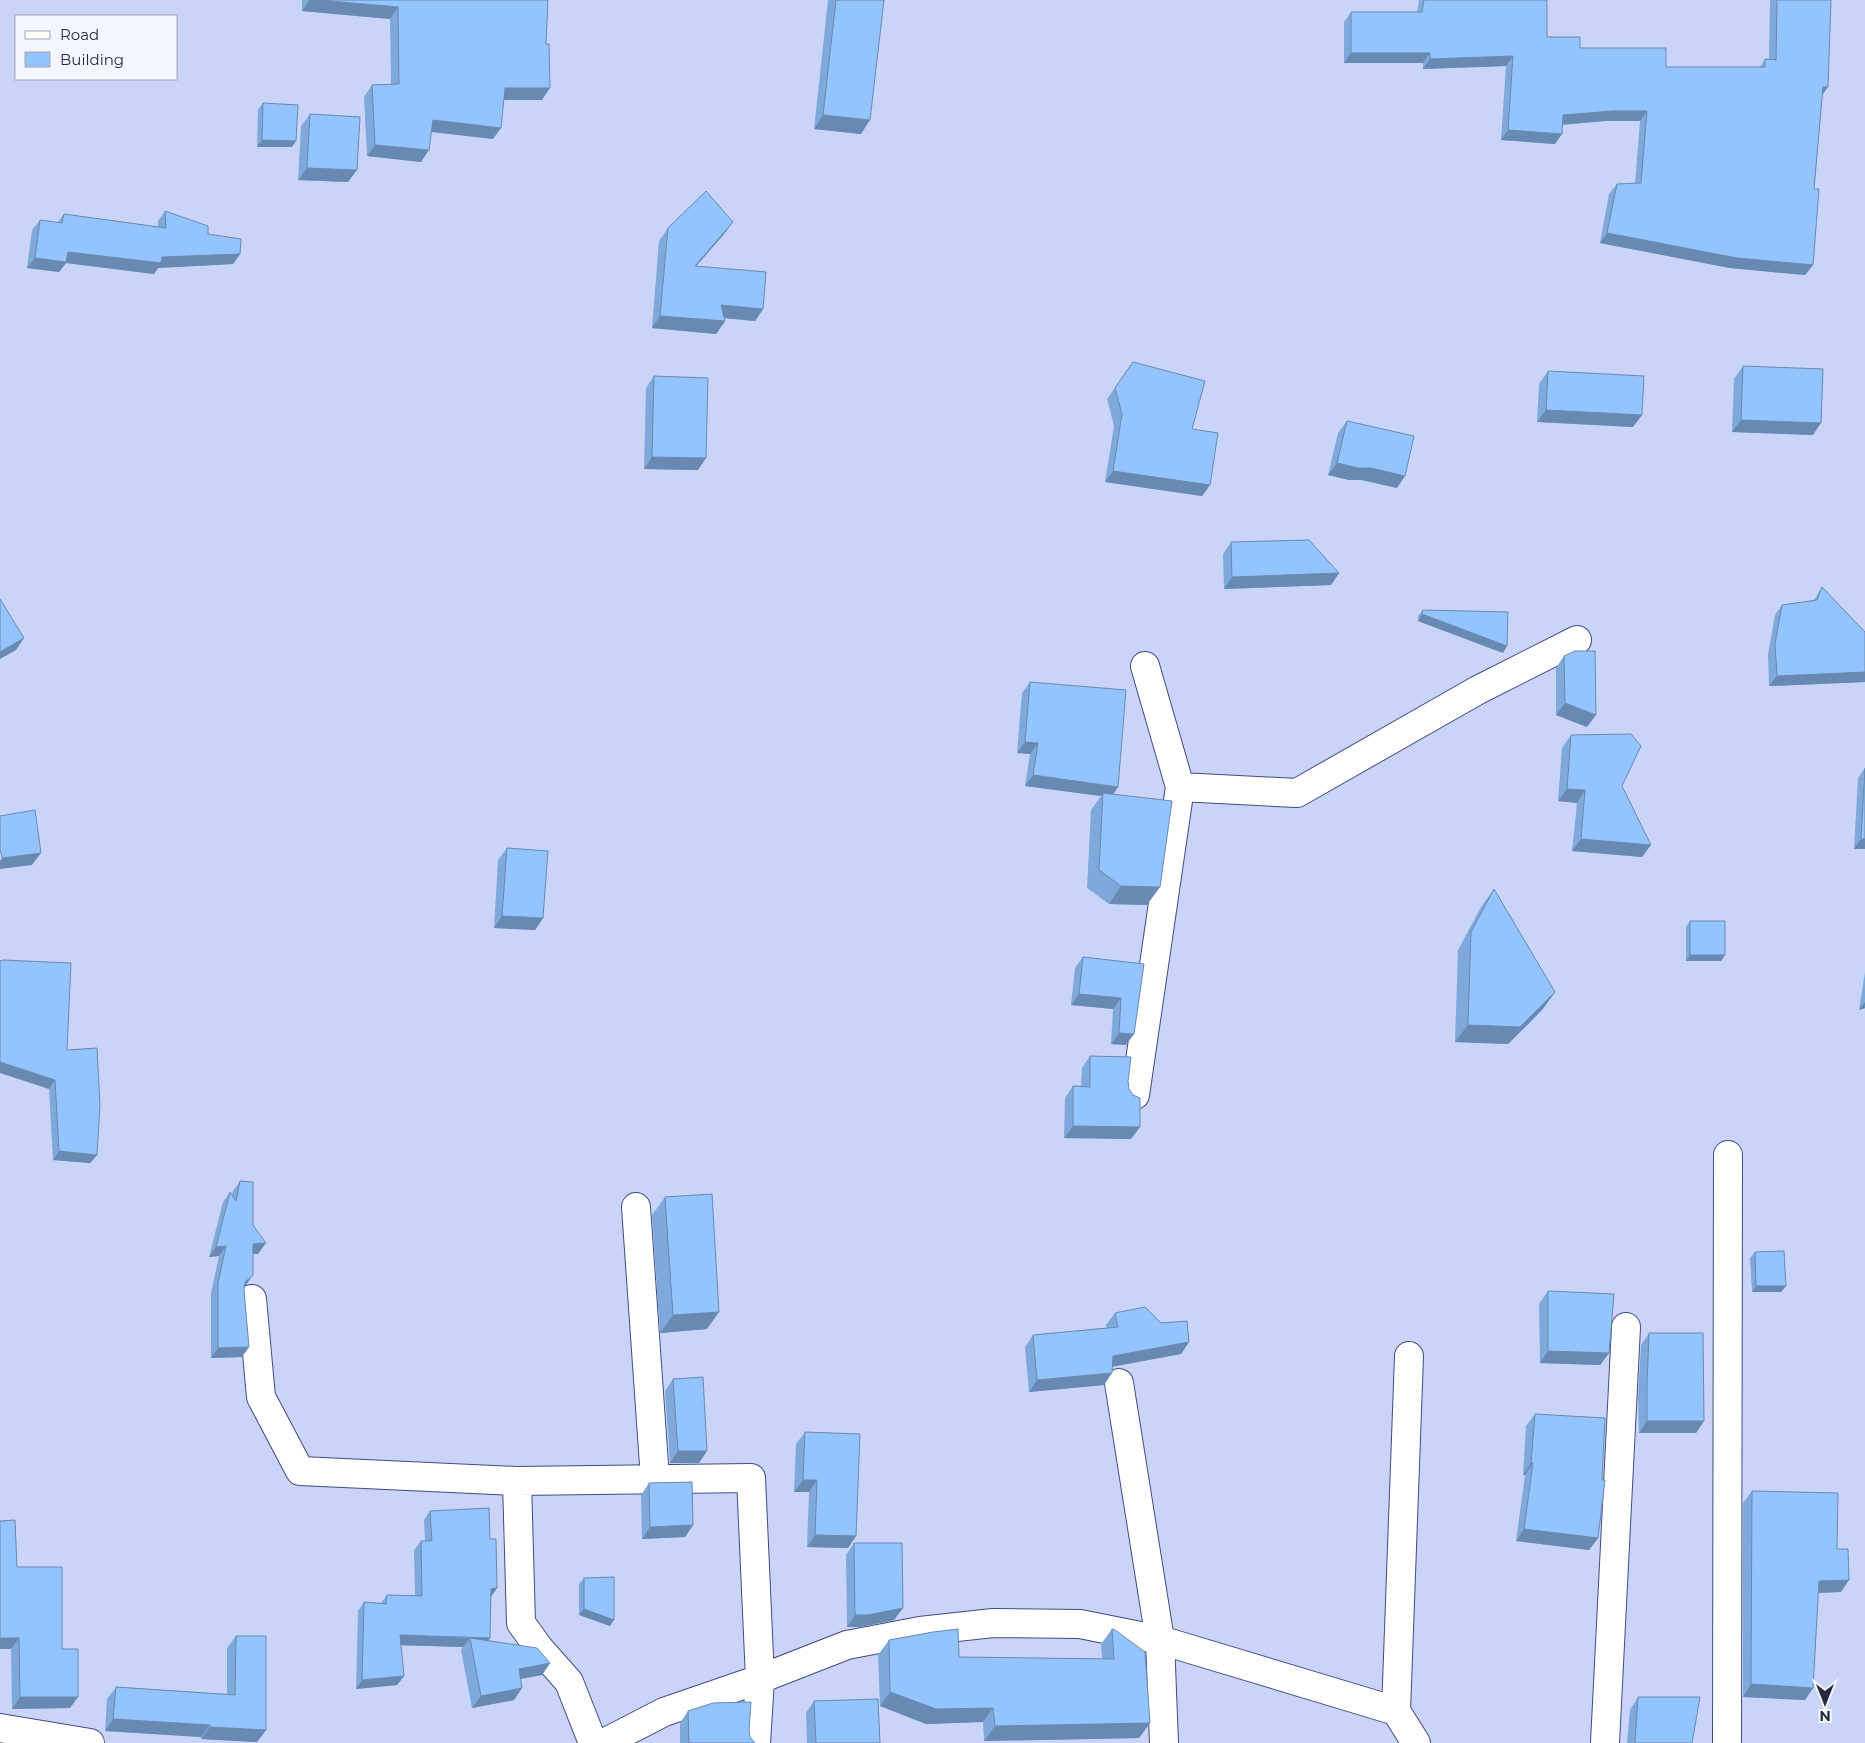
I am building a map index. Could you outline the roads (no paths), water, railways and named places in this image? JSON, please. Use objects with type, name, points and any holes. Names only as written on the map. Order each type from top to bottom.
[{"type":"street","points":[[1180,787],[1298,793],[1478,690],[1577,640]]},
{"type":"street","points":[[1135,1095],[1180,787],[1145,666]]},
{"type":"street","points":[[1727,1743],[1728,1155]]},
{"type":"street","points":[[636,1207],[654,1479]]},
{"type":"street","points":[[252,1299],[261,1397],[300,1471],[518,1481],[751,1478],[760,1679],[756,1743]]},
{"type":"street","points":[[1605,1743],[1626,1327]]},
{"type":"street","points":[[1409,1356],[1396,1711],[1416,1743]]},
{"type":"street","points":[[1119,1383],[1160,1640],[1164,1743]]},
{"type":"street","points":[[518,1481],[521,1622],[539,1648],[569,1682],[593,1743]]},
{"type":"street","points":[[604,1743],[664,1712],[760,1679],[847,1645],[920,1630],[993,1622],[1080,1624],[1160,1640],[1396,1711]]},
{"type":"street","points":[[0,1728],[49,1739],[90,1743]]}]
